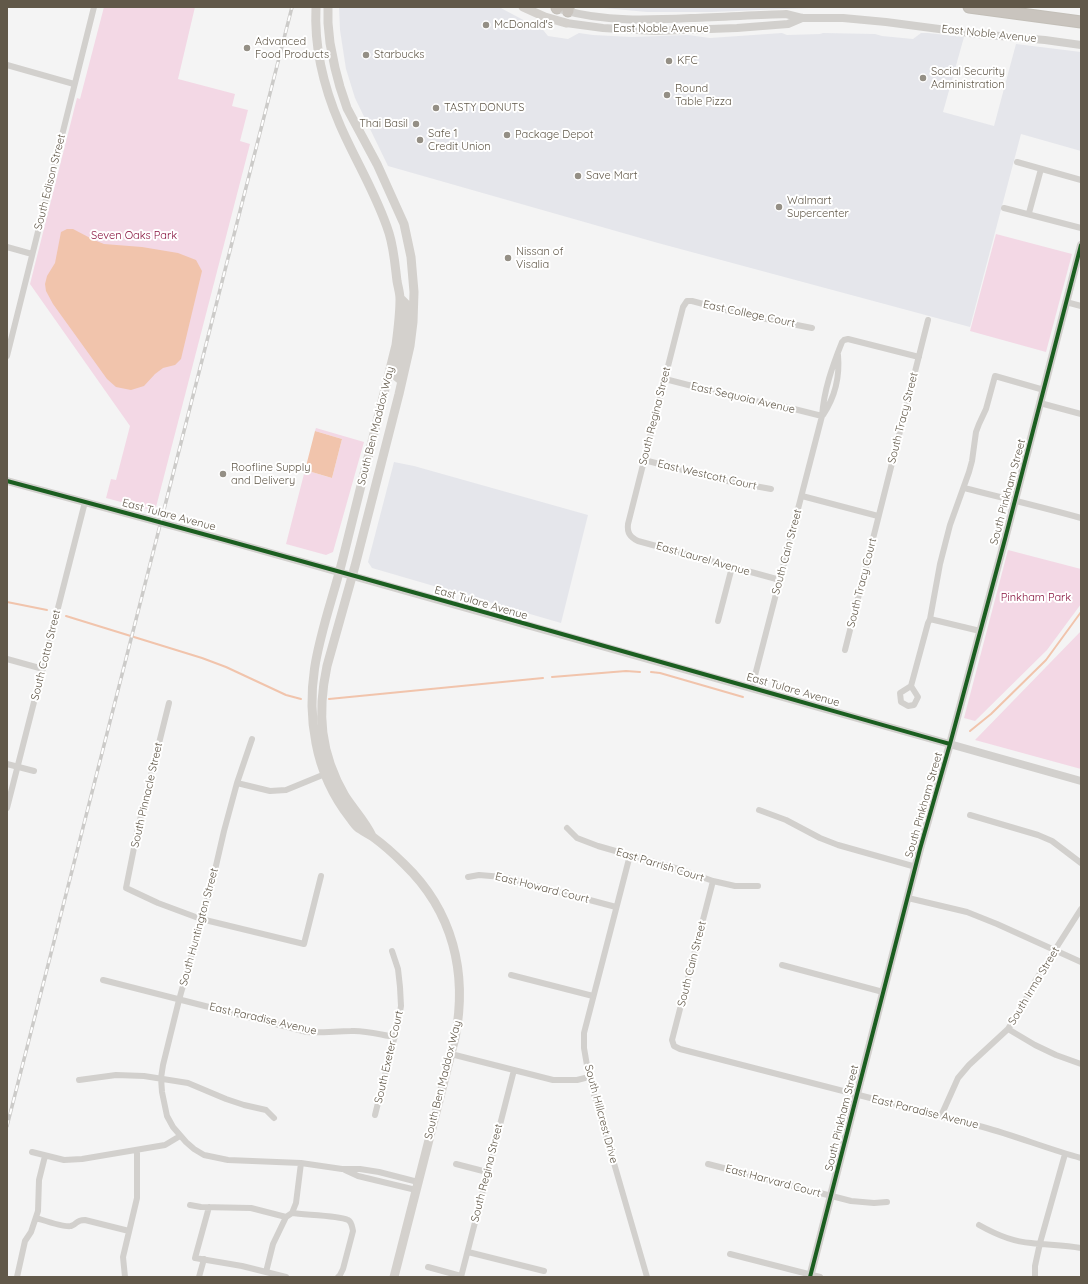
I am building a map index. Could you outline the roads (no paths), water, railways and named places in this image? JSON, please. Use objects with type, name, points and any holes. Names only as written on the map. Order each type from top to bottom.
[{"type":"highway","points":[[969,7],[1081,22]]},
{"type":"main road","name":"South Ben Maddox Way","points":[[316,7],[316,37],[319,59],[327,90],[339,124],[375,196],[389,234],[394,253],[400,298],[396,345],[339,572],[316,656],[312,686],[312,718],[314,735],[325,774],[336,797],[348,815],[360,829],[372,836],[404,863],[423,886],[440,912],[449,935],[458,968],[460,995],[459,1018],[451,1054],[394,1277]]},
{"type":"main road","name":"South Ben Maddox Way","points":[[328,7],[328,23],[335,68],[347,108],[377,164],[404,224],[411,257],[414,284],[413,322],[410,346],[402,382],[327,666],[321,698],[321,717],[325,746],[336,777],[346,797],[366,823],[372,836]]},
{"type":"main road","name":"East Noble Avenue","points":[[523,7],[549,18],[566,23]]},
{"type":"main road","points":[[400,298],[406,304],[407,312],[402,352],[397,373],[397,378],[402,382]]},
{"type":"street","name":"South Edison Street","points":[[7,356],[94,7]]},
{"type":"street","name":"East Noble Avenue","points":[[561,8],[595,16],[632,20],[667,20],[786,14],[802,18],[873,20],[977,34],[1081,45]]},
{"type":"street","name":"East Noble Avenue","points":[[566,23],[603,28],[655,31],[788,24],[802,18]]},
{"type":"street","points":[[7,65],[74,84]]},
{"type":"street","points":[[1017,162],[1081,180]]},
{"type":"street","points":[[1029,214],[1041,169]]},
{"type":"street","points":[[1004,208],[1081,228]]},
{"type":"street","name":"South Pinkham Street","points":[[811,1276],[883,992],[1015,501],[1081,245]]},
{"type":"street","points":[[7,247],[32,254]]},
{"type":"street","name":"East College Court","points":[[687,301],[741,314],[812,328]]},
{"type":"street","name":"South Regina Street","points":[[628,533],[628,524],[682,307],[687,301]]},
{"type":"street","points":[[1066,302],[1081,306]]},
{"type":"street","name":"South Tracy Street","points":[[878,516],[928,320]]},
{"type":"street","name":"South Cain Street","points":[[752,688],[822,416],[832,398],[837,383],[839,368],[838,354],[842,342],[844,340],[853,340],[919,357]]},
{"type":"street","points":[[911,686],[930,619],[940,564],[950,526],[964,488],[972,461],[976,432],[986,409],[995,376],[1044,390]]},
{"type":"street","name":"East Sequoia Avenue","points":[[665,379],[743,399],[778,405],[822,416]]},
{"type":"street","points":[[1040,402],[1081,414]]},
{"type":"street","name":"East Westcott Court","points":[[644,460],[722,480],[770,488]]},
{"type":"street","name":"East Tulare Avenue","points":[[7,481],[339,572],[1081,781]]},
{"type":"street","name":"South Pinkham Street","points":[[964,488],[1015,501]]},
{"type":"street","points":[[802,496],[878,516]]},
{"type":"street","points":[[1015,501],[1081,518]]},
{"type":"street","name":"South Cotta Street","points":[[7,808],[85,502]]},
{"type":"street","name":"South Tracy Court","points":[[845,650],[878,516]]},
{"type":"street","name":"East Laurel Avenue","points":[[628,533],[631,537],[638,541],[780,580]]},
{"type":"street","points":[[718,621],[732,567]]},
{"type":"street","points":[[930,619],[980,631]]},
{"type":"street","points":[[7,659],[43,669]]},
{"type":"street","name":"South Pinnacle Street","points":[[169,703],[138,828],[126,888],[158,903],[201,919]]},
{"type":"street","name":"South Huntington Street","points":[[180,1136],[167,1116],[162,1092],[161,1078],[163,1065],[179,1000],[212,883],[237,783],[252,739]]},
{"type":"street","points":[[7,764],[34,771]]},
{"type":"street","points":[[237,783],[270,791],[286,790],[325,774]]},
{"type":"street","points":[[759,810],[786,820],[820,838],[838,845],[916,867]]},
{"type":"street","points":[[970,815],[1052,840],[1081,863]]},
{"type":"street","name":"East Parrish Court","points":[[568,828],[577,838],[598,846],[682,870],[713,881],[735,886],[758,886]]},
{"type":"street","name":"South Hillcrest Drive","points":[[630,855],[584,1033],[584,1048],[589,1076],[648,1277]]},
{"type":"street","name":"East Howard Court","points":[[468,877],[479,875],[503,877],[616,907]]},
{"type":"street","points":[[201,919],[304,944],[321,876]]},
{"type":"street","name":"South Cain Street","points":[[674,1046],[672,1040],[713,881]]},
{"type":"street","points":[[908,898],[967,912],[1081,962]]},
{"type":"street","name":"South Irma Street","points":[[941,1116],[958,1078],[969,1065],[1008,1029],[1054,950],[1081,909]]},
{"type":"street","name":"South Exeter Court","points":[[375,1115],[395,1038],[401,1006],[398,969],[392,951]]},
{"type":"street","points":[[782,965],[883,992]]},
{"type":"street","points":[[510,974],[593,996]]},
{"type":"street","name":"East Paradise Avenue","points":[[103,980],[307,1032],[370,1032],[395,1038]]},
{"type":"street","points":[[1008,1029],[1035,1045],[1056,1055],[1081,1064]]},
{"type":"street","name":"East Paradise Avenue","points":[[674,1046],[680,1049],[1001,1132],[1081,1158]]},
{"type":"street","points":[[451,1054],[553,1080],[577,1080],[589,1076]]},
{"type":"street","name":"South Regina Street","points":[[461,1276],[514,1070]]},
{"type":"street","points":[[79,1080],[116,1075],[144,1076],[188,1083],[226,1099],[266,1110],[274,1118]]},
{"type":"street","points":[[32,1152],[64,1160],[82,1159],[165,1145],[180,1136],[194,1149],[204,1155],[222,1159],[301,1162],[342,1169],[370,1170],[417,1186]]},
{"type":"street","points":[[125,1277],[123,1257],[137,1198],[137,1150]]},
{"type":"street","points":[[1035,1277],[1040,1244],[1065,1154]]},
{"type":"street","points":[[17,1277],[25,1241],[31,1232],[38,1211],[39,1180],[45,1156]]},
{"type":"street","points":[[266,1272],[273,1244],[286,1217],[292,1213],[296,1203],[301,1162]]},
{"type":"street","points":[[456,1164],[487,1172]]},
{"type":"street","name":"East Harvard Court","points":[[708,1164],[851,1201],[874,1203],[887,1202]]},
{"type":"street","points":[[190,1204],[202,1207],[251,1208],[286,1217]]},
{"type":"street","points":[[209,1207],[195,1258],[242,1266],[286,1277]]},
{"type":"street","points":[[292,1213],[332,1216],[348,1220],[352,1225],[353,1231],[343,1269],[338,1277]]},
{"type":"street","points":[[36,1218],[66,1226],[71,1226],[79,1220],[85,1220],[129,1231]]},
{"type":"street","points":[[979,1225],[998,1236],[1009,1239],[1031,1243],[1059,1244],[1081,1248]]},
{"type":"street","points":[[468,1252],[544,1271]]},
{"type":"street","points":[[730,1254],[811,1276],[820,1277]]},
{"type":"street","points":[[199,1277],[204,1259]]},
{"type":"street","points":[[428,1267],[461,1276]]},
{"type":"waterway","points":[[7,602],[47,610]]},
{"type":"waterway","points":[[970,731],[991,714],[1046,660],[1081,612]]},
{"type":"waterway","points":[[66,616],[202,658],[226,667],[286,695],[301,699]]},
{"type":"waterway","points":[[552,677],[626,671],[640,672]]},
{"type":"waterway","points":[[651,672],[660,673],[743,697]]},
{"type":"waterway","points":[[329,699],[543,678]]},
{"type":"railway","points":[[7,1126],[292,7]]},
{"type":"place","name":"McDonald's","points":[[486,25]]},
{"type":"place","name":"Advanced Food Products","points":[[247,48]]},
{"type":"place","name":"Starbucks","points":[[366,55]]},
{"type":"place","name":"KFC","points":[[669,61]]},
{"type":"place","name":"Social Security Administration","points":[[923,78]]},
{"type":"place","name":"Round Table Pizza","points":[[667,95]]},
{"type":"place","name":"TASTY DONUTS","points":[[436,108]]},
{"type":"place","name":"Thai Basil","points":[[416,124]]},
{"type":"place","name":"Package Depot","points":[[507,135]]},
{"type":"place","name":"Safe 1 Credit Union","points":[[420,140]]},
{"type":"place","name":"Save Mart","points":[[578,176]]},
{"type":"place","name":"Walmart Supercenter","points":[[779,207]]},
{"type":"place","name":"Nissan of Visalia","points":[[508,258]]},
{"type":"place","name":"Roofline Supply and Delivery","points":[[223,474]]},
{"type":"park label","name":"Seven Oaks Park","points":[[134,236]]},
{"type":"park label","name":"Pinkham Park","points":[[1036,598]]}]
